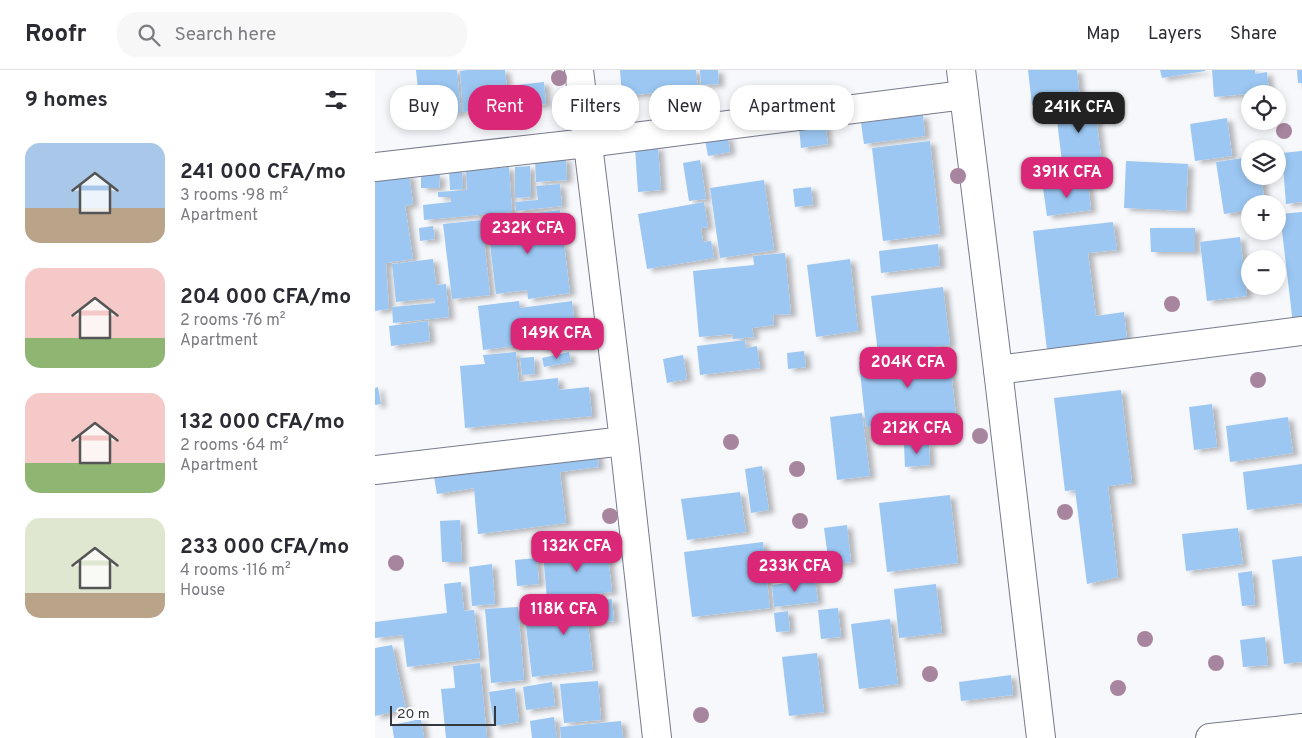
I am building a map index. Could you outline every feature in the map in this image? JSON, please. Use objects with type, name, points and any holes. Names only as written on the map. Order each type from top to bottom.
[{"type":"street","points":[[579,70],[625,441],[657,738]]},
{"type":"street","points":[[375,167],[587,143],[963,82],[1041,738]]},
{"type":"street","points":[[998,370],[1302,331]]},
{"type":"street","points":[[375,470],[625,441]]},
{"type":"street","points":[[1210,738],[1302,728]]},
{"type":"building","points":[[416,70],[457,70],[461,113],[458,113],[458,85],[418,85]]},
{"type":"building","points":[[505,70],[507,85],[468,85],[468,112],[463,112],[460,71]]},
{"type":"building","points":[[620,70],[696,70],[698,85],[649,85],[649,94],[639,94],[639,85],[621,85]]},
{"type":"building","points":[[700,70],[718,70],[719,84],[701,85]]},
{"type":"building","points":[[1028,70],[1077,70],[1080,99],[1032,105]]},
{"type":"building","points":[[1160,70],[1205,70],[1205,71],[1162,78]]},
{"type":"building","points":[[1212,70],[1255,70],[1255,74],[1267,72],[1268,85],[1241,85],[1241,95],[1214,97]]},
{"type":"building","points":[[1297,70],[1302,70],[1302,83],[1298,83]]},
{"type":"building","points":[[544,82],[546,104],[542,105],[542,85],[517,85]]},
{"type":"building","points":[[1095,107],[1101,157],[1062,162],[1056,112]]},
{"type":"building","points":[[923,115],[925,136],[864,144],[861,123]]},
{"type":"building","points":[[1227,118],[1232,156],[1195,161],[1190,124]]},
{"type":"building","points":[[799,130],[826,130],[828,144],[801,148]]},
{"type":"building","points":[[728,136],[730,152],[708,156],[705,140]]},
{"type":"building","points":[[930,141],[940,234],[883,241],[872,148]]},
{"type":"building","points":[[658,147],[661,190],[638,192],[635,148]]},
{"type":"building","points":[[1302,151],[1302,202],[1286,204],[1286,153]]},
{"type":"building","points":[[566,158],[567,180],[536,182],[535,160]]},
{"type":"building","points":[[1241,158],[1241,185],[1262,185],[1264,195],[1241,195],[1241,211],[1224,214],[1216,162]]},
{"type":"building","points":[[700,160],[706,199],[689,201],[683,163]]},
{"type":"building","points":[[1126,161],[1188,164],[1186,211],[1124,208]]},
{"type":"building","points":[[530,166],[531,197],[515,198],[515,167]]},
{"type":"building","points":[[509,167],[512,212],[424,220],[423,205],[451,202],[451,197],[438,197],[438,192],[467,190],[466,171]]},
{"type":"building","points":[[449,170],[462,170],[463,189],[450,190]]},
{"type":"building","points":[[409,174],[413,204],[405,206],[413,259],[386,263],[389,309],[375,311],[375,180]]},
{"type":"building","points":[[421,174],[440,175],[439,188],[421,188]]},
{"type":"building","points":[[764,180],[774,250],[720,258],[710,188]]},
{"type":"building","points":[[1088,182],[1091,210],[1047,216],[1043,188]]},
{"type":"building","points":[[560,184],[562,206],[516,211],[515,202],[538,200],[536,186]]},
{"type":"building","points":[[811,187],[813,205],[795,207],[793,189]]},
{"type":"building","points":[[704,202],[708,227],[701,228],[703,242],[711,241],[714,258],[647,269],[638,214]]},
{"type":"building","points":[[560,210],[562,227],[532,231],[532,237],[557,234],[558,245],[564,244],[570,293],[528,299],[527,290],[496,294],[487,219]]},
{"type":"building","points":[[1302,212],[1302,323],[1293,324],[1286,250],[1284,250],[1283,240],[1286,240],[1286,213]]},
{"type":"building","points":[[482,220],[490,295],[452,299],[443,224]]},
{"type":"building","points":[[1113,222],[1117,250],[1088,253],[1096,316],[1124,312],[1127,340],[1047,350],[1033,231]]},
{"type":"building","points":[[433,226],[435,239],[420,241],[419,228]]},
{"type":"building","points":[[1150,228],[1195,228],[1195,252],[1151,252]]},
{"type":"building","points":[[1240,237],[1241,295],[1247,296],[1207,301],[1200,242]]},
{"type":"building","points":[[938,244],[940,266],[881,273],[879,251]]},
{"type":"building","points":[[785,253],[791,314],[773,315],[774,325],[752,328],[754,337],[733,339],[733,334],[699,337],[693,271],[754,265],[753,256]]},
{"type":"building","points":[[433,259],[436,285],[446,284],[449,317],[393,323],[392,307],[435,303],[434,298],[396,302],[392,264]]},
{"type":"building","points":[[850,259],[858,331],[816,337],[807,265]]},
{"type":"building","points":[[943,287],[950,345],[878,353],[871,296]]},
{"type":"building","points":[[519,301],[520,308],[572,301],[577,344],[540,349],[537,324],[520,326],[522,345],[483,350],[478,306]]},
{"type":"building","points":[[428,321],[430,341],[391,346],[389,326]]},
{"type":"building","points":[[745,340],[746,348],[757,346],[760,368],[700,375],[697,346]]},
{"type":"building","points":[[804,351],[806,367],[788,369],[787,353]]},
{"type":"building","points":[[949,351],[956,416],[866,427],[859,362]]},
{"type":"building","points":[[516,352],[519,382],[558,378],[559,390],[589,387],[592,416],[465,428],[460,366],[485,364],[483,355]]},
{"type":"building","points":[[569,352],[571,362],[544,367],[542,358]]},
{"type":"building","points":[[683,355],[687,379],[667,383],[663,359]]},
{"type":"building","points":[[534,357],[535,374],[522,375],[520,358]]},
{"type":"building","points":[[378,387],[381,404],[375,405],[375,388]]},
{"type":"building","points":[[1121,390],[1132,483],[1108,486],[1118,577],[1087,584],[1075,490],[1065,491],[1054,398]]},
{"type":"building","points":[[1212,404],[1217,447],[1194,450],[1189,407]]},
{"type":"building","points":[[862,413],[870,476],[837,480],[830,417]]},
{"type":"building","points":[[1288,417],[1293,453],[1230,462],[1226,426]]},
{"type":"building","points":[[929,443],[930,465],[905,467],[904,445]]},
{"type":"building","points":[[597,451],[599,467],[560,472],[566,523],[478,534],[474,488],[437,494],[433,471]]},
{"type":"building","points":[[1302,464],[1302,503],[1247,510],[1243,472]]},
{"type":"building","points":[[762,466],[769,510],[751,513],[745,469]]},
{"type":"building","points":[[740,492],[746,532],[687,540],[681,499]]},
{"type":"building","points":[[950,495],[958,563],[887,572],[879,503]]},
{"type":"building","points":[[460,520],[462,562],[442,562],[440,521]]},
{"type":"building","points":[[847,525],[851,562],[829,565],[824,528]]},
{"type":"building","points":[[1238,528],[1243,564],[1186,571],[1182,534]]},
{"type":"building","points":[[763,542],[770,608],[692,617],[684,552]]},
{"type":"building","points":[[607,547],[612,592],[547,599],[543,554]]},
{"type":"building","points":[[1302,556],[1302,662],[1284,664],[1272,560]]},
{"type":"building","points":[[537,558],[539,584],[517,586],[515,560]]},
{"type":"building","points":[[492,564],[495,604],[472,606],[469,567]]},
{"type":"building","points":[[1252,571],[1255,605],[1242,606],[1238,573]]},
{"type":"building","points":[[815,579],[818,602],[774,607],[772,585]]},
{"type":"building","points":[[461,582],[464,611],[474,610],[480,658],[407,667],[403,635],[375,638],[375,622],[447,613],[444,584]]},
{"type":"building","points":[[936,584],[942,633],[899,638],[894,589]]},
{"type":"building","points":[[612,599],[614,621],[588,624],[593,670],[532,677],[524,609]]},
{"type":"building","points":[[518,607],[524,680],[491,683],[485,609]]},
{"type":"building","points":[[838,608],[841,637],[821,639],[818,610]]},
{"type":"building","points":[[788,611],[790,631],[776,632],[774,613]]},
{"type":"building","points":[[890,619],[898,684],[859,689],[851,624]]},
{"type":"building","points":[[1265,637],[1268,665],[1243,667],[1240,640]]},
{"type":"building","points":[[392,645],[406,709],[375,716],[375,648]]},
{"type":"building","points":[[817,653],[824,712],[789,716],[782,657]]},
{"type":"building","points":[[480,663],[487,738],[446,738],[441,689],[455,688],[453,666]]},
{"type":"building","points":[[1011,675],[1013,695],[961,701],[959,682]]},
{"type":"building","points":[[598,681],[601,720],[564,723],[560,684]]},
{"type":"building","points":[[552,682],[555,706],[526,710],[523,687]]},
{"type":"building","points":[[515,688],[519,722],[494,726],[489,692]]},
{"type":"building","points":[[554,717],[557,738],[532,738],[530,721]]},
{"type":"building","points":[[421,719],[424,738],[394,738],[392,725]]},
{"type":"building","points":[[621,721],[623,738],[561,738],[560,727]]}]
